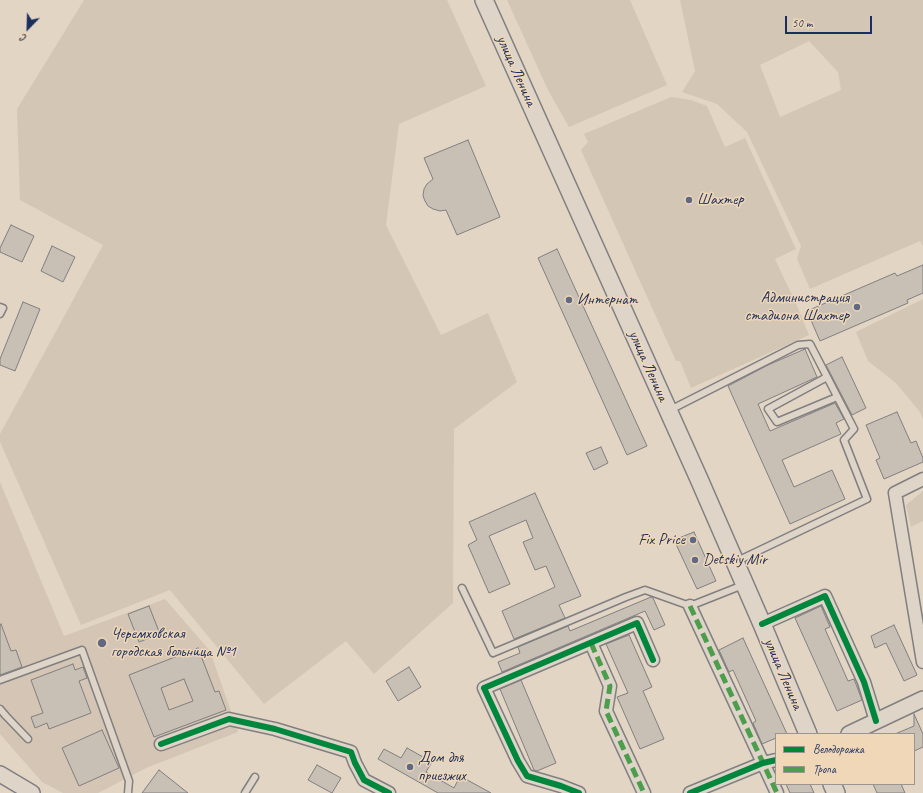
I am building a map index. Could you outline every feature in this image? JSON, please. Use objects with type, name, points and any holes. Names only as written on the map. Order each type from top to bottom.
[{"type":"main road","name":"улица Ленина","points":[[484,0],[668,410],[762,624],[808,733]]},
{"type":"street","points":[[923,479],[895,493],[923,662]]},
{"type":"street","points":[[762,624],[825,596],[864,682],[876,721]]},
{"type":"street","points":[[690,606],[777,793]]},
{"type":"street","points":[[579,793],[527,776],[518,761],[484,688],[637,623],[653,660]]},
{"type":"street","points":[[591,643],[610,686],[606,710],[644,793]]},
{"type":"street","points":[[851,733],[923,699]]},
{"type":"street","points":[[161,744],[230,719],[275,729],[351,752],[364,780],[389,793]]},
{"type":"street","points":[[690,793],[763,763],[775,760]]},
{"type":"street","points":[[0,774],[32,793]]},
{"type":"lane","points":[[0,307],[3,308],[0,314]]},
{"type":"lane","points":[[668,410],[798,345],[810,344],[823,366],[827,377],[854,429],[844,440],[867,498],[735,562]]},
{"type":"lane","points":[[827,377],[768,409],[777,422],[837,397]]},
{"type":"lane","points":[[462,588],[493,653],[626,596],[645,590],[690,606],[744,584]]},
{"type":"lane","points":[[0,680],[82,650],[130,780],[128,793]]},
{"type":"lane","points":[[0,708],[28,739]]},
{"type":"lane","points":[[245,793],[255,777]]},
{"type":"shaded area","points":[[84,0],[447,0],[486,86],[399,124],[386,225],[441,335],[488,313],[517,382],[454,429],[453,603],[374,674],[346,641],[264,704],[170,590],[81,625],[0,442],[0,434],[103,245],[20,200],[17,109]]},
{"type":"shaded area","points":[[507,0],[630,0],[667,85],[569,127],[548,90]]},
{"type":"shaded area","points":[[680,0],[923,0],[923,246],[920,241],[810,289],[797,259],[801,246],[747,132],[717,104],[682,92],[695,71]],"holes":[[[809,41],[838,72],[841,90],[780,117],[760,65]]]},
{"type":"shaded area","name":"Шахтер","points":[[671,97],[691,100],[707,106],[725,147],[745,138],[796,249],[775,259],[809,335],[691,388],[680,361],[676,361],[581,150],[588,142],[584,134]]},
{"type":"shaded area","points":[[923,299],[923,419],[920,412],[896,383],[868,361],[856,332]]},
{"type":"shaded area","name":"Черемховская городская больница №1","points":[[0,482],[64,636],[165,599],[210,651],[238,732],[146,768],[98,793],[63,793],[42,782],[0,734]]},
{"type":"shaded area","points":[[923,491],[923,521],[911,527],[906,505]]},
{"type":"building","points":[[468,140],[500,217],[457,235],[446,210],[440,211],[433,209],[428,206],[425,201],[423,196],[424,189],[433,179],[424,158]]},
{"type":"building","points":[[11,225],[34,236],[22,262],[0,252],[0,248]]},
{"type":"building","points":[[52,246],[75,257],[63,282],[41,271]]},
{"type":"building","points":[[557,249],[647,446],[627,455],[538,258]]},
{"type":"building","name":"Администрация стадиона Шахтер","points":[[923,265],[923,293],[907,300],[908,303],[820,341],[807,311],[895,273],[897,276]]},
{"type":"building","points":[[23,302],[40,309],[15,371],[0,365],[0,359]]},
{"type":"building","points":[[805,349],[817,377],[758,404],[770,431],[835,403],[844,419],[836,423],[841,434],[782,460],[794,487],[832,470],[845,499],[790,524],[728,386],[768,365]]},
{"type":"building","points":[[842,357],[866,408],[852,415],[826,365]]},
{"type":"building","points":[[897,412],[911,443],[916,441],[923,458],[923,462],[884,479],[876,460],[880,458],[866,425]]},
{"type":"building","points":[[601,447],[608,463],[594,470],[586,453]]},
{"type":"building","points":[[535,493],[581,596],[559,605],[565,618],[514,639],[502,611],[555,587],[546,566],[535,570],[523,542],[533,538],[526,520],[489,536],[510,584],[489,593],[468,545],[477,540],[469,522]]},
{"type":"building","name":"Detskiy Mir","points":[[694,532],[716,581],[697,589],[674,540]]},
{"type":"building","points":[[651,597],[653,598],[665,625],[654,630],[645,611],[502,672],[498,662],[520,653],[518,647],[568,626],[570,631]]},
{"type":"building","points":[[149,606],[160,634],[139,642],[128,614]]},
{"type":"building","points":[[821,606],[830,627],[825,629],[848,681],[854,679],[862,700],[837,711],[795,618]]},
{"type":"building","points":[[1,624],[11,651],[16,650],[22,667],[0,675],[0,625]]},
{"type":"building","points":[[894,625],[917,675],[904,681],[886,643],[875,648],[871,636]]},
{"type":"building","points":[[629,635],[652,687],[643,691],[664,739],[640,749],[617,697],[628,693],[606,644]]},
{"type":"building","points":[[743,638],[787,733],[775,733],[775,738],[762,744],[753,723],[756,721],[733,670],[729,672],[719,650]]},
{"type":"building","points":[[198,648],[215,692],[219,691],[226,710],[154,737],[129,675]],"holes":[[[184,679],[193,701],[169,710],[161,688]]]},
{"type":"building","points":[[73,664],[75,670],[83,667],[87,678],[79,681],[91,713],[49,729],[47,723],[35,728],[31,717],[43,713],[31,680]]},
{"type":"building","points":[[409,667],[421,687],[398,701],[386,681]]},
{"type":"building","points":[[521,680],[556,763],[537,771],[534,770],[500,689]]},
{"type":"building","points":[[914,714],[923,734],[923,747],[915,751],[915,733],[897,733],[914,726]]},
{"type":"building","points":[[102,730],[119,768],[79,786],[62,748]]},
{"type":"building","name":"Дом для приезжих","points":[[407,748],[432,762],[426,772],[454,788],[460,776],[491,793],[438,793],[378,759],[384,749],[401,758]]},
{"type":"building","points":[[317,765],[341,778],[332,793],[308,780]]},
{"type":"building","points":[[159,770],[188,793],[142,793]]},
{"type":"building","points":[[786,785],[810,785],[814,793],[790,793]]},
{"type":"building","points":[[873,785],[901,785],[905,793],[877,793]]},
{"type":"marked path","points":[[690,606],[777,793]]},
{"type":"marked path","points":[[591,643],[610,686],[606,711],[644,793]]},
{"type":"cycle path","points":[[762,624],[825,596],[864,682],[876,721]]},
{"type":"cycle path","points":[[579,793],[527,776],[518,761],[484,688],[637,623],[653,660]]},
{"type":"cycle path","points":[[161,744],[229,719],[275,729],[351,752],[364,780],[389,793]]},
{"type":"cycle path","points":[[690,793],[763,763],[775,760]]},
{"type":"place","name":"Шахтер","points":[[689,200]]},
{"type":"place","name":"Интернат","points":[[569,300]]},
{"type":"place","name":"Администрация стадиона Шахтер","points":[[857,307]]},
{"type":"place","name":"Fix Price","points":[[693,540]]},
{"type":"place","name":"Detskiy Mir","points":[[695,560]]},
{"type":"place","name":"Черемховская городская больница №1","points":[[102,643]]},
{"type":"place","name":"Дом для приезжих","points":[[410,767]]}]
